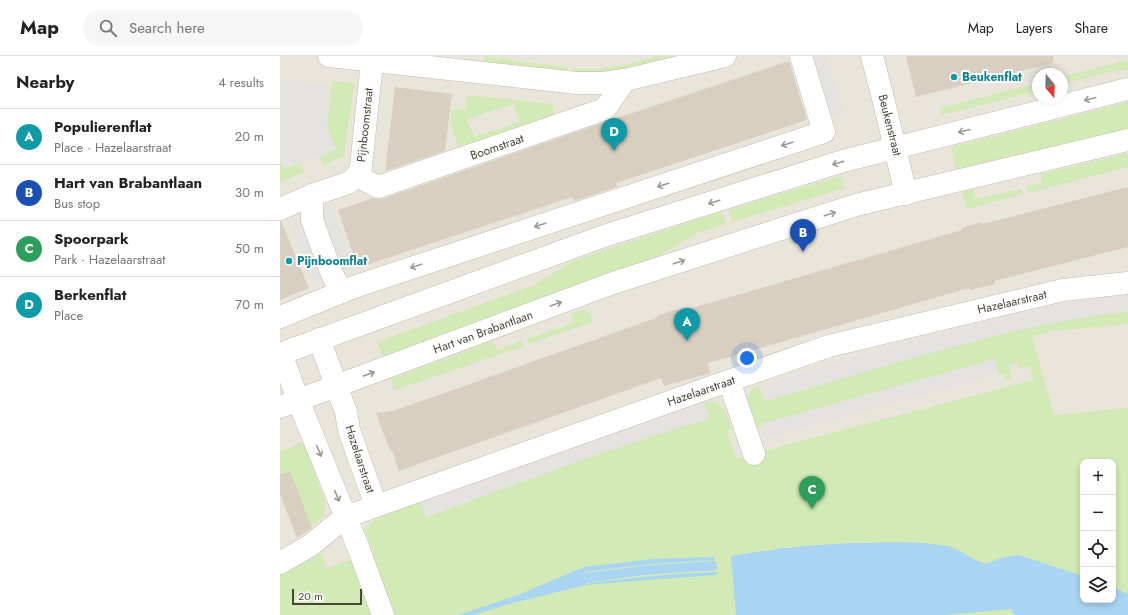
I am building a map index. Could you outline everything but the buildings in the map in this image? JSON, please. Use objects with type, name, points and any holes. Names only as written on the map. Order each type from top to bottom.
[{"type":"street","points":[[330,56],[577,83],[602,83],[625,80],[725,56]]},
{"type":"street","points":[[280,317],[342,292],[412,268],[824,132],[801,56]]},
{"type":"street","name":"Beukenstraat","points":[[872,56],[896,148],[906,194]]},
{"type":"street","name":"Pijnboomstraat","points":[[280,209],[312,195],[348,183],[357,176],[361,167],[372,61]]},
{"type":"street","name":"Boomstraat","points":[[357,176],[378,187],[605,110],[625,80]]},
{"type":"street","points":[[383,615],[358,547],[309,427],[289,404],[281,354],[604,236],[856,158],[1128,89]]},
{"type":"street","name":"Hart van Brabantlaan","points":[[289,404],[613,283],[856,205],[1128,140]]},
{"type":"street","points":[[312,195],[312,220],[332,274],[342,292]]},
{"type":"street","name":"Hazelaarstraat","points":[[280,563],[311,545],[345,517],[829,346],[1062,290],[1128,283]]},
{"type":"street","name":"Hazelaarstraat","points":[[319,340],[346,412],[349,430],[376,506]]},
{"type":"street","points":[[729,381],[754,454]]},
{"type":"shaded area","points":[[280,56],[1128,56],[1128,615],[280,615]]},
{"type":"shaded area","points":[[809,56],[827,56],[845,113],[829,118]]},
{"type":"shaded area","points":[[280,79],[329,86],[327,126],[336,150],[283,169],[280,161]]},
{"type":"shaded area","points":[[333,204],[352,267],[313,283],[288,221]]},
{"type":"shaded area","points":[[1128,294],[1128,311],[1068,320],[1006,333],[919,356],[765,401],[759,386],[863,355],[1014,314],[1067,303]]},
{"type":"shaded area","points":[[995,359],[999,374],[766,439],[761,424]]},
{"type":"shaded area","points":[[705,402],[704,404],[709,416],[708,419],[573,463],[426,517],[420,501],[666,414]]},
{"type":"green space","points":[[484,56],[567,67],[566,74],[483,64]]},
{"type":"green space","points":[[659,56],[684,56],[622,72],[572,75],[573,68],[606,68]]},
{"type":"green space","points":[[1128,60],[1128,70],[1118,70],[1068,82],[1068,75]]},
{"type":"green space","points":[[332,81],[354,83],[344,156],[323,165],[320,157],[336,149],[327,126]]},
{"type":"green space","points":[[1032,85],[1032,92],[942,115],[940,108]]},
{"type":"green space","points":[[467,95],[553,104],[554,116],[459,147],[453,133],[452,124],[450,123],[452,109],[466,110]],"holes":[[[514,104],[520,122],[474,137],[467,119]]]},
{"type":"green space","points":[[1128,102],[1128,130],[956,170],[951,147]]},
{"type":"green space","points":[[1128,153],[1128,167],[1028,193],[1026,187],[1042,183],[1040,174]]},
{"type":"green space","points":[[280,161],[284,169],[300,163],[304,172],[280,182]]},
{"type":"green space","points":[[841,176],[845,188],[732,222],[729,209]]},
{"type":"green space","points":[[974,189],[976,199],[1021,189],[1023,194],[967,209],[962,192]]},
{"type":"green space","points":[[722,211],[726,224],[699,232],[651,261],[383,358],[377,342],[532,286],[575,260]]},
{"type":"green space","points":[[588,309],[593,322],[529,344],[527,339],[574,323],[571,313]]},
{"type":"green space","points":[[1128,311],[1128,324],[1053,331],[1032,336],[1054,415],[1128,408],[1128,615],[280,615],[280,574],[321,553],[327,568],[374,553],[364,529],[382,517],[420,501],[427,517],[601,453],[708,419],[709,416],[704,404],[705,402],[712,402],[724,409],[732,428],[727,431],[736,458],[1033,380],[1034,383],[1030,366],[1020,369],[1018,363],[1009,365],[1012,378],[1005,380],[1004,374],[999,374],[995,359],[762,424],[762,426],[755,429],[748,405],[749,394],[752,389],[758,386],[765,401],[915,357],[1005,333],[1082,318]]},
{"type":"green space","points":[[493,341],[497,350],[522,341],[524,346],[395,390],[391,379]]},
{"type":"green space","points":[[301,443],[305,446],[325,501],[324,517],[311,526],[294,483],[280,484],[280,452]]},
{"type":"water","points":[[911,542],[935,544],[952,547],[986,564],[1010,556],[1019,555],[1080,575],[1080,603],[1116,603],[1116,588],[1128,594],[1128,615],[1016,615],[1011,609],[945,615],[736,615],[731,556],[761,551],[821,545]]},
{"type":"water","points":[[714,557],[716,560],[651,564],[584,572],[651,565],[716,561],[717,570],[643,575],[586,584],[652,576],[718,572],[716,575],[586,585],[509,604],[473,615],[458,615],[518,595],[584,567],[653,559]]},
{"type":"place","name":"Beukenflat","points":[[954,77]]},
{"type":"place","name":"Berkenflat","points":[[614,151]]},
{"type":"place","name":"Hart van Brabantlaan","points":[[803,252]]},
{"type":"place","name":"Pijnboomflat","points":[[289,261]]},
{"type":"place","name":"Populierenflat","points":[[687,341]]},
{"type":"place","name":"Spoorpark","points":[[812,509]]}]
